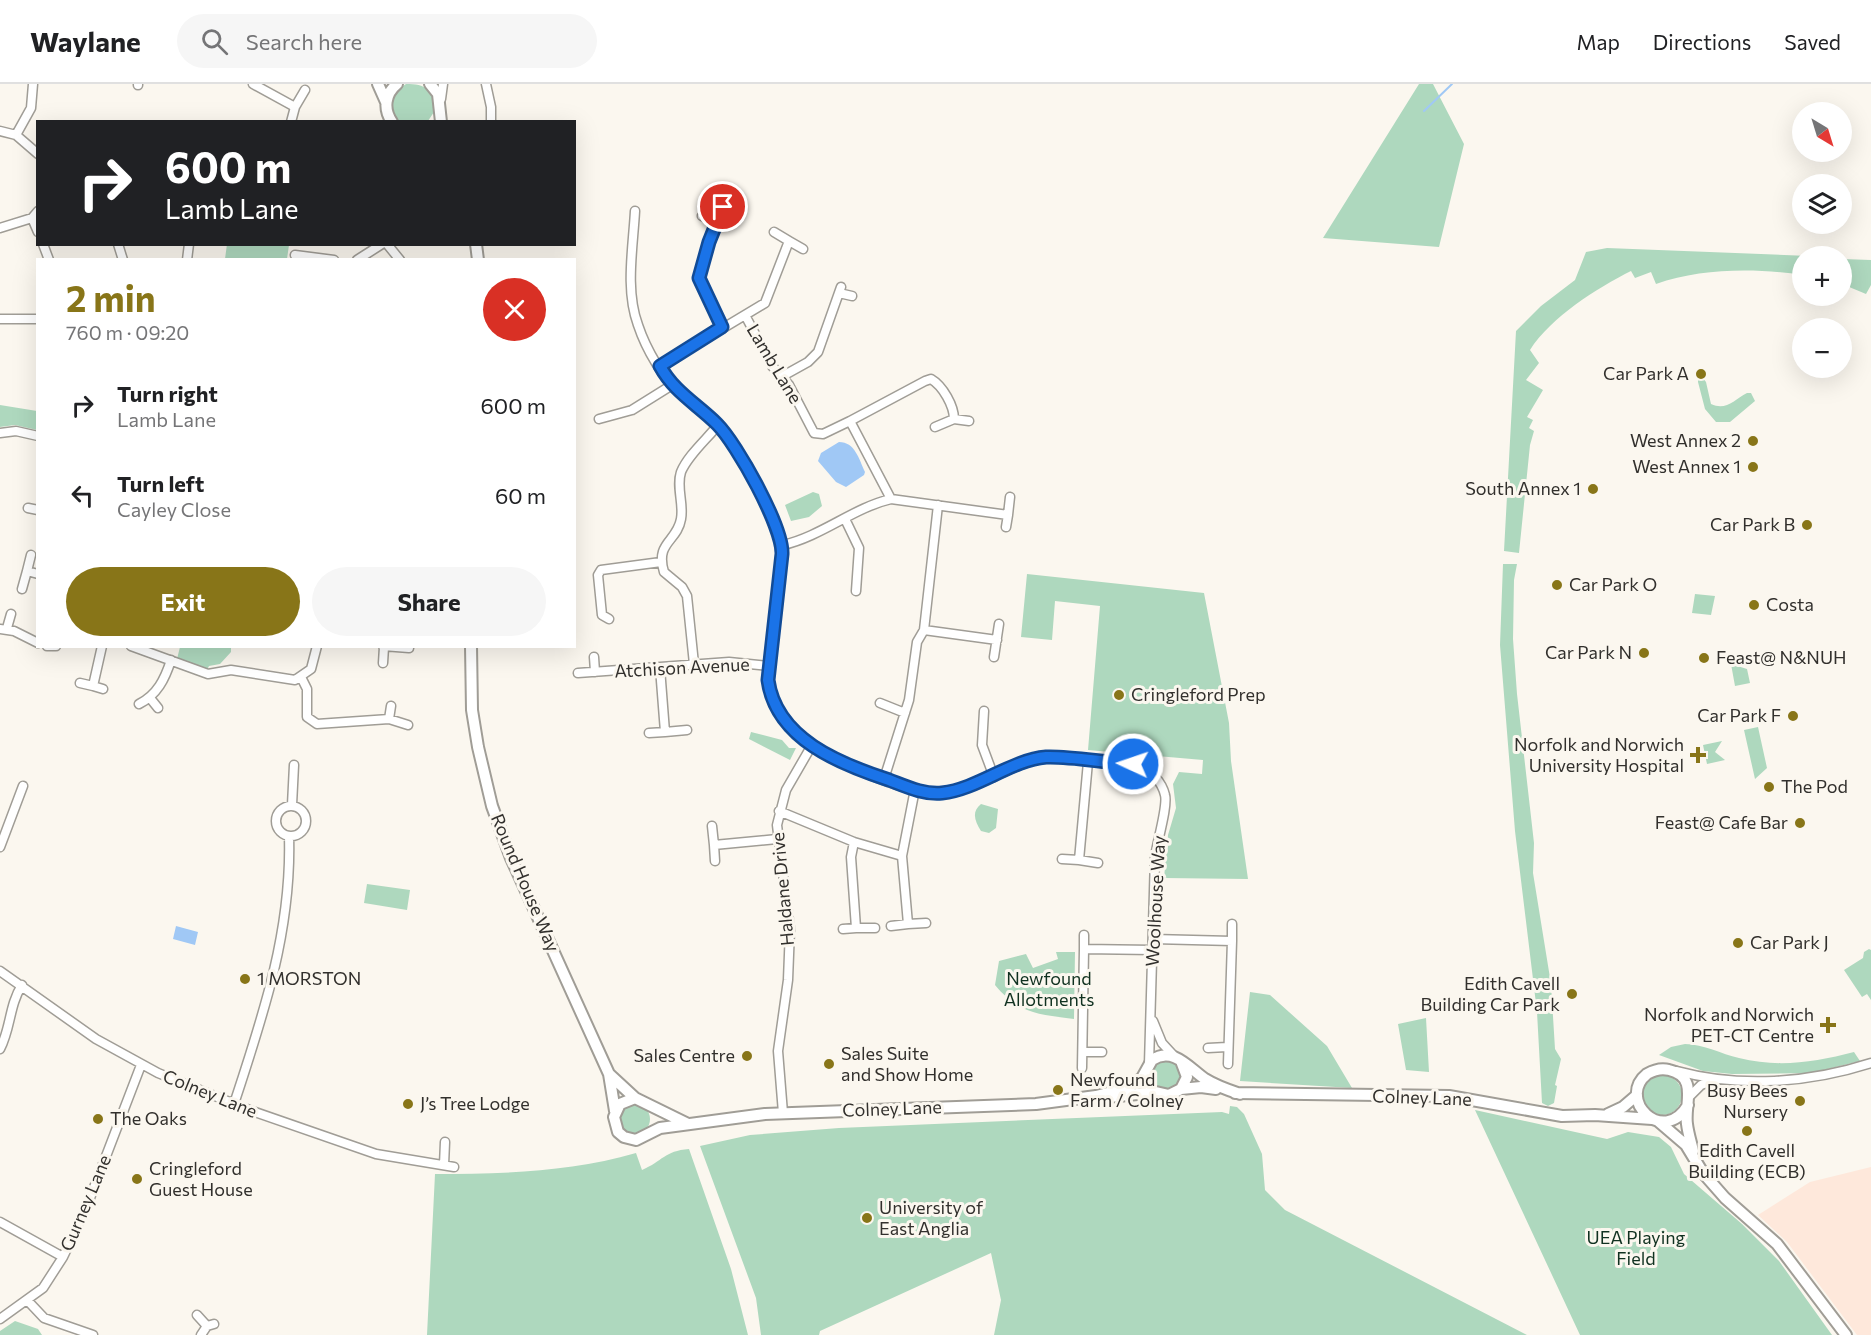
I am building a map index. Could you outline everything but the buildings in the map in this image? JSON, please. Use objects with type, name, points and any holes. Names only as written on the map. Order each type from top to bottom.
[{"type":"street","points":[[16,135],[31,108],[33,84]]},
{"type":"street","points":[[253,84],[295,107]]},
{"type":"street","points":[[378,84],[391,120]]},
{"type":"street","points":[[384,120],[389,94],[397,84]]},
{"type":"street","points":[[430,84],[438,94],[441,120]]},
{"type":"street","points":[[436,120],[443,84]]},
{"type":"street","points":[[486,84],[491,120]]},
{"type":"street","points":[[292,120],[295,107],[305,90]]},
{"type":"street","points":[[0,131],[16,135],[36,151]]},
{"type":"street","points":[[722,327],[699,278],[716,222],[726,206]]},
{"type":"street","name":"Woolhouse Way","points":[[635,211],[631,273],[635,315],[643,336],[672,385],[718,425],[727,436],[770,511],[783,545],[769,666],[769,689],[784,719],[812,745],[860,772],[915,789],[939,793],[962,789],[1046,757],[1140,766],[1153,774],[1163,788],[1166,805],[1158,834],[1155,857],[1152,1018],[1147,1068]]},
{"type":"street","points":[[0,228],[35,214]]},
{"type":"street","points":[[702,216],[716,222]]},
{"type":"street","points":[[774,232],[803,249]]},
{"type":"street","points":[[745,315],[769,297],[789,241]]},
{"type":"street","points":[[360,258],[379,246]]},
{"type":"street","points":[[389,246],[398,258]]},
{"type":"street","points":[[781,377],[808,362],[818,352],[840,290],[852,296]]},
{"type":"street","name":"Lamb Lane","points":[[660,366],[745,315],[772,366],[789,385],[814,433],[823,434],[931,380],[942,389],[954,413],[954,419]]},
{"type":"street","points":[[0,319],[36,319]]},
{"type":"street","points":[[600,418],[632,410],[672,385]]},
{"type":"street","points":[[935,427],[954,419],[969,421]]},
{"type":"street","points":[[850,421],[891,499]]},
{"type":"street","points":[[694,664],[687,596],[682,587],[664,572],[661,562],[665,544],[678,530],[682,517],[681,474],[718,425]]},
{"type":"street","points":[[0,433],[16,431],[36,436]]},
{"type":"street","points":[[1006,527],[1010,497]]},
{"type":"street","points":[[783,545],[814,536],[874,503],[891,499],[1008,515]]},
{"type":"street","points":[[884,779],[905,713],[917,642],[924,630],[938,505]]},
{"type":"street","points":[[844,519],[860,554],[856,591]]},
{"type":"street","points":[[22,589],[31,555]]},
{"type":"street","points":[[609,619],[602,615],[598,575],[601,570],[661,562]]},
{"type":"street","points":[[27,572],[36,574]]},
{"type":"street","points":[[11,614],[4,629],[36,642]]},
{"type":"street","points":[[994,657],[999,624]]},
{"type":"street","points":[[924,630],[997,640]]},
{"type":"street","points":[[93,686],[102,648]]},
{"type":"street","points":[[137,648],[207,674],[231,670],[294,680],[302,677],[311,669],[316,648]]},
{"type":"street","points":[[383,663],[384,648]]},
{"type":"street","name":"Round House Way","points":[[471,648],[474,719],[492,806],[511,858],[609,1074],[615,1111]]},
{"type":"street","name":"Atchison Avenue","points":[[594,657],[595,672]]},
{"type":"street","points":[[139,704],[150,698],[163,682],[171,660]]},
{"type":"street","name":"Atchison Avenue","points":[[578,673],[746,662],[769,666]]},
{"type":"street","points":[[660,668],[665,732]]},
{"type":"street","points":[[302,677],[307,689],[307,717],[311,722],[316,724],[352,723],[389,719],[408,724]]},
{"type":"street","points":[[80,683],[103,689]]},
{"type":"street","points":[[150,698],[158,708]]},
{"type":"street","points":[[880,703],[905,713]]},
{"type":"street","points":[[389,719],[391,706]]},
{"type":"street","points":[[984,711],[982,745],[994,777]]},
{"type":"street","points":[[649,734],[687,730]]},
{"type":"street","name":"Haldane Drive","points":[[783,1113],[778,1051],[788,980],[790,929],[777,839],[779,811],[796,769],[812,745]]},
{"type":"street","points":[[1078,860],[1088,762]]},
{"type":"street","points":[[292,805],[294,765]]},
{"type":"street","points":[[0,847],[23,786]]},
{"type":"street","points":[[908,924],[902,856],[915,789]]},
{"type":"street","points":[[292,805],[302,810],[306,822],[301,832],[290,836],[279,830],[275,818],[282,808],[292,805]]},
{"type":"street","points":[[779,811],[854,842],[902,856]]},
{"type":"street","points":[[712,826],[715,861]]},
{"type":"street","points":[[234,1104],[274,979],[286,907],[290,836]]},
{"type":"street","points":[[714,845],[777,839]]},
{"type":"street","points":[[854,842],[851,857],[856,928]]},
{"type":"street","points":[[1062,859],[1098,863]]},
{"type":"street","points":[[891,926],[926,923]]},
{"type":"street","points":[[1228,1064],[1232,924]]},
{"type":"street","points":[[843,929],[875,928]]},
{"type":"street","points":[[1082,1068],[1084,935]]},
{"type":"street","points":[[1154,939],[1232,941]]},
{"type":"street","points":[[1084,949],[1153,950]]},
{"type":"street","name":"Colney Lane","points":[[0,971],[96,1038],[141,1065],[234,1104],[376,1154],[454,1167]]},
{"type":"street","points":[[0,1049],[7,1035],[11,1006],[22,985]]},
{"type":"street","name":"Woolhouse Way","points":[[1152,1018],[1162,1043],[1177,1058]]},
{"type":"street","points":[[1208,1048],[1227,1047]]},
{"type":"street","points":[[1083,1052],[1102,1052]]},
{"type":"street","name":"Colney Lane","points":[[615,1111],[615,1125],[624,1137],[636,1140],[660,1128],[783,1113],[1036,1104],[1096,1096],[1132,1086],[1162,1055],[1177,1058],[1215,1084],[1240,1094]]},
{"type":"street","points":[[1177,1058],[1187,1073],[1181,1089]]},
{"type":"street","name":"Colney Lane","points":[[1602,1116],[1623,1107],[1637,1095],[1639,1086],[1649,1073],[1657,1070],[1672,1070],[1715,1080],[1797,1080],[1826,1076],[1871,1063]]},
{"type":"street","name":"Gurney Lane","points":[[0,1319],[27,1300],[50,1279],[63,1257],[85,1211],[141,1065]]},
{"type":"street","points":[[1147,1068],[1148,1084],[1156,1092]]},
{"type":"street","points":[[1672,1070],[1683,1077],[1689,1100],[1686,1123],[1694,1156]]},
{"type":"street","name":"Round House Way","points":[[609,1074],[635,1098]]},
{"type":"street","name":"Colney Lane","points":[[1096,1096],[1119,1098],[1156,1092],[1169,1095],[1181,1089],[1208,1087],[1240,1094],[1449,1096],[1562,1116],[1655,1120],[1676,1118],[1701,1085],[1715,1080]]},
{"type":"street","points":[[1637,1095],[1641,1109],[1680,1138],[1694,1156],[1703,1173],[1725,1198],[1749,1217],[1784,1251],[1846,1335]]},
{"type":"street","points":[[615,1111],[627,1100],[635,1098],[688,1124]]},
{"type":"street","points":[[648,1135],[656,1121],[651,1106]]},
{"type":"street","points":[[444,1165],[445,1142]]},
{"type":"street","points":[[0,1222],[63,1257]]},
{"type":"street","points":[[27,1300],[44,1318],[93,1335]]},
{"type":"street","points":[[197,1315],[211,1325],[201,1335]]},
{"type":"shaded area","points":[[1871,1167],[1871,1335],[1857,1335],[1787,1242],[1758,1215],[1810,1182]]},
{"type":"green space","points":[[406,84],[419,85],[430,92],[436,109],[429,120],[397,120],[392,111],[392,101]]},
{"type":"green space","points":[[1419,84],[1433,84],[1464,144],[1439,247],[1323,238]]},
{"type":"green space","points":[[227,246],[289,246],[287,258],[225,258]]},
{"type":"green space","points":[[1607,248],[1792,255],[1792,274],[1766,271],[1710,272],[1656,284],[1651,272],[1635,278],[1631,271],[1576,304],[1550,326],[1530,350],[1539,363],[1526,380],[1543,390],[1527,417],[1533,420],[1529,428],[1534,431],[1530,445],[1519,553],[1504,551],[1516,331],[1541,306],[1575,280],[1586,252]]},
{"type":"green space","points":[[1852,259],[1871,260],[1871,285],[1866,294],[1852,288]]},
{"type":"green space","points":[[1702,377],[1706,382],[1711,404],[1726,405],[1747,393],[1751,393],[1755,401],[1730,422],[1716,422],[1705,409],[1698,382],[1698,379]]},
{"type":"green space","points":[[0,405],[36,411],[36,430],[15,425],[0,427]]},
{"type":"green space","points":[[813,492],[819,494],[822,506],[809,517],[791,521],[785,505]]},
{"type":"green space","points":[[1503,564],[1517,564],[1514,580],[1513,639],[1517,694],[1534,843],[1533,873],[1551,984],[1555,1049],[1561,1059],[1555,1085],[1557,1086],[1554,1103],[1548,1106],[1542,1103],[1537,1012],[1515,831],[1500,645]]},
{"type":"green space","name":"Cringleford Prep","points":[[1027,574],[1204,593],[1229,723],[1231,761],[1248,879],[1164,878],[1168,835],[1176,808],[1173,784],[1179,772],[1202,774],[1203,760],[1088,750],[1100,606],[1055,601],[1052,640],[1021,637]]},
{"type":"green space","points":[[1695,594],[1715,596],[1711,615],[1692,613]]},
{"type":"green space","points":[[180,648],[231,648],[231,652],[220,664],[209,666],[207,670],[176,663]]},
{"type":"green space","points":[[1731,664],[1747,669],[1750,683],[1735,686]]},
{"type":"green space","points":[[1758,727],[1767,768],[1755,779],[1744,730]]},
{"type":"green space","points":[[751,732],[782,740],[789,748],[796,748],[790,760],[749,739]]},
{"type":"green space","points":[[1722,741],[1715,752],[1725,760],[1707,764],[1703,745]]},
{"type":"green space","points":[[981,804],[998,809],[996,828],[989,833],[981,831],[976,820],[975,813]]},
{"type":"green space","points":[[367,884],[410,890],[407,910],[364,903]]},
{"type":"green space","points":[[1871,950],[1871,1000],[1867,994],[1862,997],[1844,970],[1863,958],[1864,952]]},
{"type":"green space","name":"Newfound Allotments","points":[[1056,952],[1075,952],[1074,1019],[1040,1014],[1022,1008],[995,985],[999,961],[1026,954],[1033,968],[1058,959]]},
{"type":"green space","points":[[1250,992],[1270,995],[1327,1046],[1352,1088],[1240,1081]]},
{"type":"green space","points":[[1426,1018],[1429,1072],[1406,1070],[1398,1024]]},
{"type":"green space","points":[[1685,1044],[1768,1063],[1811,1061],[1854,1052],[1860,1061],[1811,1073],[1732,1074],[1703,1071],[1659,1055],[1671,1047]]},
{"type":"green space","points":[[1166,1060],[1177,1064],[1181,1075],[1177,1086],[1166,1090],[1155,1086],[1151,1075],[1155,1064]]},
{"type":"green space","points":[[1662,1075],[1670,1076],[1676,1081],[1681,1087],[1681,1103],[1676,1109],[1670,1114],[1662,1115],[1654,1114],[1648,1109],[1643,1103],[1642,1095],[1643,1087],[1648,1081],[1654,1076]]},
{"type":"green space","points":[[635,1104],[646,1108],[650,1119],[646,1130],[635,1134],[624,1130],[620,1119],[624,1108]]},
{"type":"green space","name":"University of East Anglia","points":[[1230,1106],[1237,1107],[1244,1114],[1262,1154],[1265,1190],[1285,1210],[1527,1335],[994,1335],[1001,1300],[991,1253],[820,1331],[819,1335],[761,1335],[756,1298],[700,1146],[750,1135],[839,1128],[1222,1112],[1229,1114]]},
{"type":"green space","name":"UEA Playing Field","points":[[1475,1110],[1607,1139],[1628,1132],[1659,1137],[1671,1147],[1684,1174],[1742,1224],[1779,1261],[1832,1335],[1580,1335]]},
{"type":"green space","points":[[689,1149],[731,1269],[748,1335],[427,1335],[435,1174],[536,1171],[586,1164],[636,1153],[642,1170],[669,1154]]},
{"type":"green space","points":[[15,1321],[38,1329],[42,1335],[0,1335],[0,1331]]},
{"type":"water","points":[[839,442],[853,448],[865,472],[846,487],[836,482],[818,461],[821,453]]},
{"type":"water","points":[[176,926],[198,932],[195,945],[173,939]]},
{"type":"waterway","points":[[1424,111],[1452,84]]},
{"type":"place","name":"Car Park A","points":[[1701,374]]},
{"type":"place","name":"West Annex 2","points":[[1753,441]]},
{"type":"place","name":"West Annex 1","points":[[1753,467]]},
{"type":"place","name":"South Annex 1","points":[[1593,489]]},
{"type":"place","name":"Car Park B","points":[[1807,525]]},
{"type":"place","name":"Car Park O","points":[[1557,585]]},
{"type":"place","name":"Costa","points":[[1754,605]]},
{"type":"place","name":"Car Park N","points":[[1644,653]]},
{"type":"place","name":"Feast@ N&NUH","points":[[1704,658]]},
{"type":"place","name":"Cringleford Prep","points":[[1119,695]]},
{"type":"place","name":"Car Park F","points":[[1793,716]]},
{"type":"place","name":"Norfolk and Norwich University Hospital","points":[[1698,755]]},
{"type":"place","name":"The Pod","points":[[1769,787]]},
{"type":"place","name":"Feast@ Cafe Bar","points":[[1800,823]]},
{"type":"place","name":"Car Park J","points":[[1738,943]]},
{"type":"place","name":"1 MORSTON","points":[[245,979]]},
{"type":"place","name":"Edith Cavell Building Car Park","points":[[1572,994]]},
{"type":"place","name":"Norfolk and Norwich PET-CT Centre","points":[[1828,1025]]},
{"type":"place","name":"Sales Centre","points":[[747,1056]]},
{"type":"place","name":"Sales Suite and Show Home","points":[[829,1064]]},
{"type":"place","name":"Newfound Farm / Colney","points":[[1058,1090]]},
{"type":"place","name":"Busy Bees Nursery","points":[[1800,1101]]},
{"type":"place","name":"J’s Tree Lodge","points":[[408,1104]]},
{"type":"place","name":"The Oaks","points":[[98,1119]]},
{"type":"place","name":"Edith Cavell Building (ECB)","points":[[1747,1131]]},
{"type":"place","name":"Cringleford Guest House","points":[[137,1179]]},
{"type":"place","name":"University of East Anglia","points":[[867,1218]]},
{"type":"route","points":[[723,207],[702,262],[699,278],[722,327],[660,366],[672,385],[705,412],[727,436],[770,511],[780,534],[783,545],[768,680],[772,698],[784,719],[812,745],[860,772],[915,789],[939,793],[962,789],[1046,757],[1133,764]]}]
